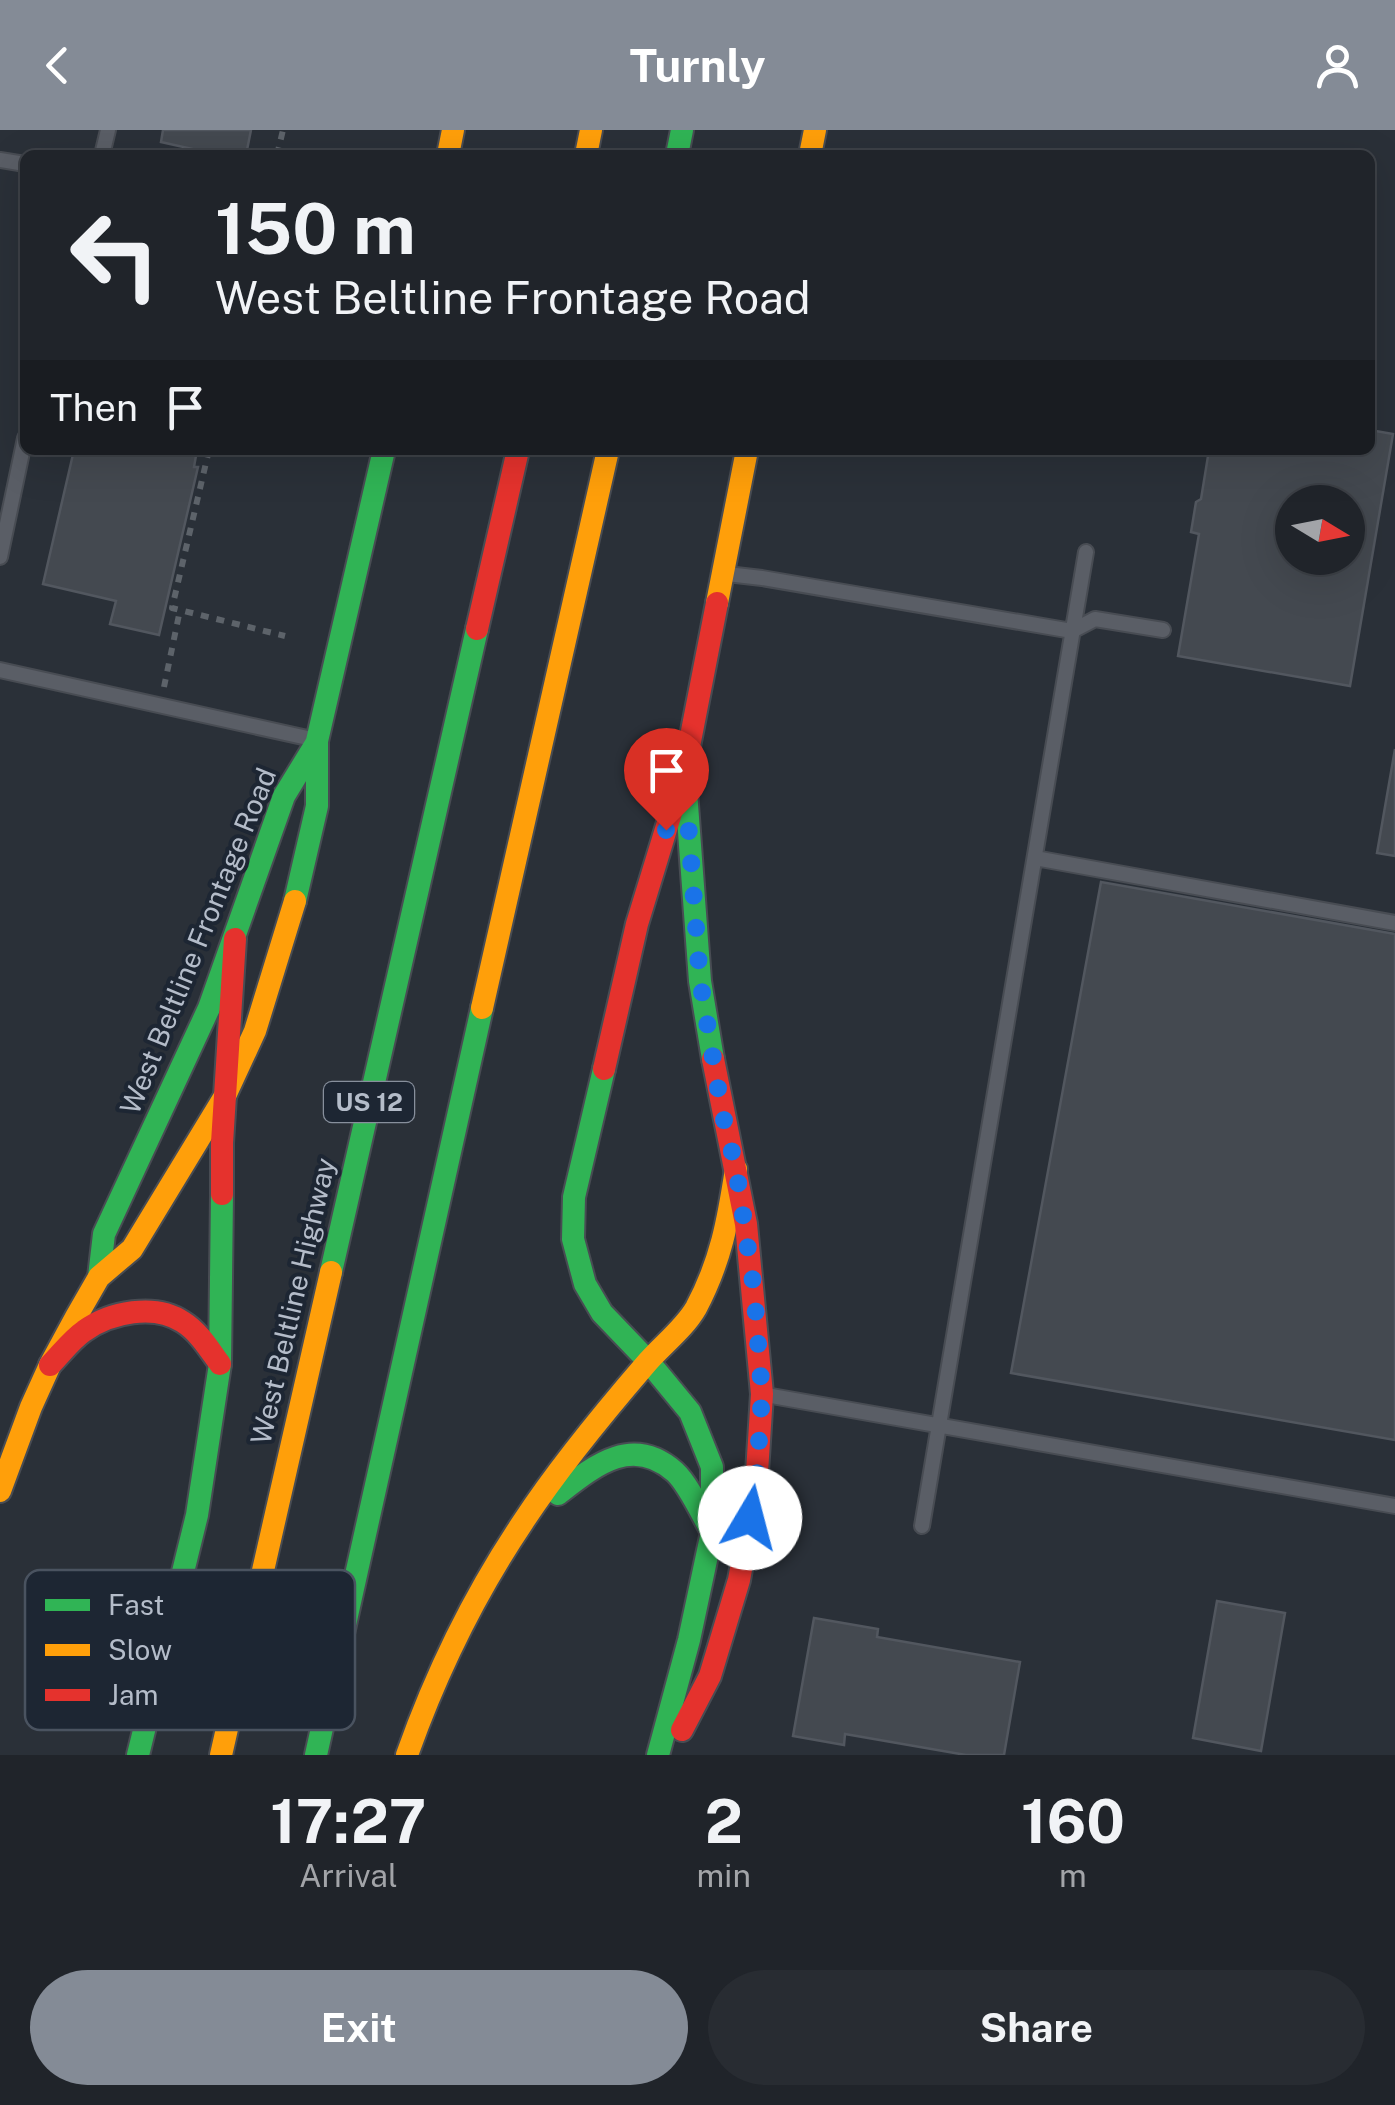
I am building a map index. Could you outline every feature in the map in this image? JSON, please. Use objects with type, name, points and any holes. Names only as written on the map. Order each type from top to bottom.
[{"type":"main road","name":"West Beltline Frontage Road","points":[[0,1491],[50,1364],[99,1278],[132,1249],[194,1150],[255,1031],[298,890],[317,806],[318,741],[383,455]]},
{"type":"main road","name":"West Beltline Highway","points":[[263,1570],[517,455]]},
{"type":"main road","name":"US 12","points":[[355,1582],[607,455]]},
{"type":"main road","points":[[658,1755],[689,1640],[712,1532],[712,1467],[690,1412],[602,1312],[585,1284],[574,1239],[574,1197],[637,924],[684,767],[746,455]]},
{"type":"main road","name":"West Beltline Frontage Road","points":[[99,1278],[104,1234],[179,1076],[235,939],[284,796],[318,741]]},
{"type":"main road","points":[[668,1755],[710,1676],[739,1580],[756,1488],[762,1394],[752,1272],[700,980],[684,767]]},
{"type":"main road","points":[[184,1570],[198,1515],[220,1364],[222,1144],[235,939]]},
{"type":"main road","points":[[407,1755],[427,1698],[456,1635],[522,1523],[591,1430],[693,1313],[726,1234],[736,1168]]},
{"type":"main road","points":[[50,1364],[86,1330],[132,1313],[174,1317],[199,1336],[220,1364]]},
{"type":"main road","points":[[522,1523],[586,1472],[621,1454],[651,1456],[678,1474],[712,1532]]},
{"type":"main road","points":[[138,1755],[144,1730]]},
{"type":"main road","name":"West Beltline Highway","points":[[221,1755],[227,1730]]},
{"type":"main road","name":"US 12","points":[[316,1755],[322,1730]]},
{"type":"lane","points":[[0,557],[21,455]]},
{"type":"lane","points":[[922,1526],[1086,552]]},
{"type":"lane","points":[[722,573],[1072,631],[1095,619],[1163,630]]},
{"type":"lane","points":[[0,670],[318,741]]},
{"type":"lane","points":[[1035,858],[1395,923]]},
{"type":"lane","points":[[762,1394],[1395,1506]]},
{"type":"path","points":[[208,455],[172,608],[285,636]]},
{"type":"path","points":[[160,706],[180,610]]},
{"type":"building","points":[[163,130],[251,130],[247,150],[197,150],[161,142]]},
{"type":"building","points":[[1375,431],[1393,434],[1350,686],[1178,656],[1199,534],[1191,532],[1196,502],[1201,499],[1208,455],[1375,455]]},
{"type":"building","points":[[73,455],[196,455],[194,467],[198,467],[159,635],[110,624],[116,601],[43,584]]},
{"type":"building","points":[[1395,749],[1395,856],[1377,853]]},
{"type":"building","points":[[1101,882],[1395,934],[1395,1440],[1011,1373]]},
{"type":"building","points":[[1217,1601],[1285,1613],[1261,1751],[1193,1738]]},
{"type":"building","points":[[814,1618],[878,1629],[877,1637],[1020,1662],[1004,1755],[966,1755],[845,1734],[844,1745],[793,1736]]},
{"type":"traffic: fast","points":[[678,150],[682,130]]},
{"type":"traffic: fast","points":[[295,901],[317,806],[317,741],[383,455]]},
{"type":"traffic: fast","points":[[331,1272],[477,629]]},
{"type":"traffic: fast","points":[[99,1277],[104,1234],[209,1008],[284,796],[317,742]]},
{"type":"traffic: fast","points":[[686,791],[700,981],[713,1059]]},
{"type":"traffic: fast","points":[[355,1580],[482,1008]]},
{"type":"traffic: fast","points":[[604,1069],[574,1197],[573,1239],[585,1284],[602,1313],[690,1412],[712,1467],[712,1532],[689,1640],[658,1755]]},
{"type":"traffic: fast","points":[[183,1570],[197,1515],[220,1364],[222,1194]]},
{"type":"traffic: fast","points":[[558,1494],[585,1473],[614,1458],[644,1455],[675,1472],[712,1532]]},
{"type":"traffic: fast","points":[[138,1755],[144,1730]]},
{"type":"traffic: fast","points":[[316,1755],[322,1730]]},
{"type":"traffic: slow","points":[[449,150],[453,130]]},
{"type":"traffic: slow","points":[[587,150],[591,130]]},
{"type":"traffic: slow","points":[[811,150],[815,130]]},
{"type":"traffic: slow","points":[[482,1008],[607,455]]},
{"type":"traffic: slow","points":[[717,603],[746,455]]},
{"type":"traffic: slow","points":[[0,1491],[31,1407],[76,1317],[99,1277],[132,1249],[225,1096],[255,1031],[295,901]]},
{"type":"traffic: slow","points":[[407,1755],[458,1635],[505,1550],[581,1442],[696,1308],[722,1240],[736,1169]]},
{"type":"traffic: slow","points":[[263,1570],[331,1272]]},
{"type":"traffic: slow","points":[[221,1755],[227,1730]]},
{"type":"traffic: jam","points":[[477,629],[517,455]]},
{"type":"traffic: jam","points":[[604,1069],[637,924],[685,767],[717,603]]},
{"type":"traffic: jam","points":[[222,1194],[235,939]]},
{"type":"traffic: jam","points":[[682,1730],[710,1676],[739,1580],[756,1488],[762,1394],[746,1224],[713,1059]]},
{"type":"traffic: jam","points":[[50,1365],[95,1324],[146,1311],[172,1316],[189,1326],[220,1364]]},
{"type":"route","points":[[666,830],[684,767],[700,980],[746,1224],[754,1289],[762,1394],[756,1488],[750,1518]]}]
